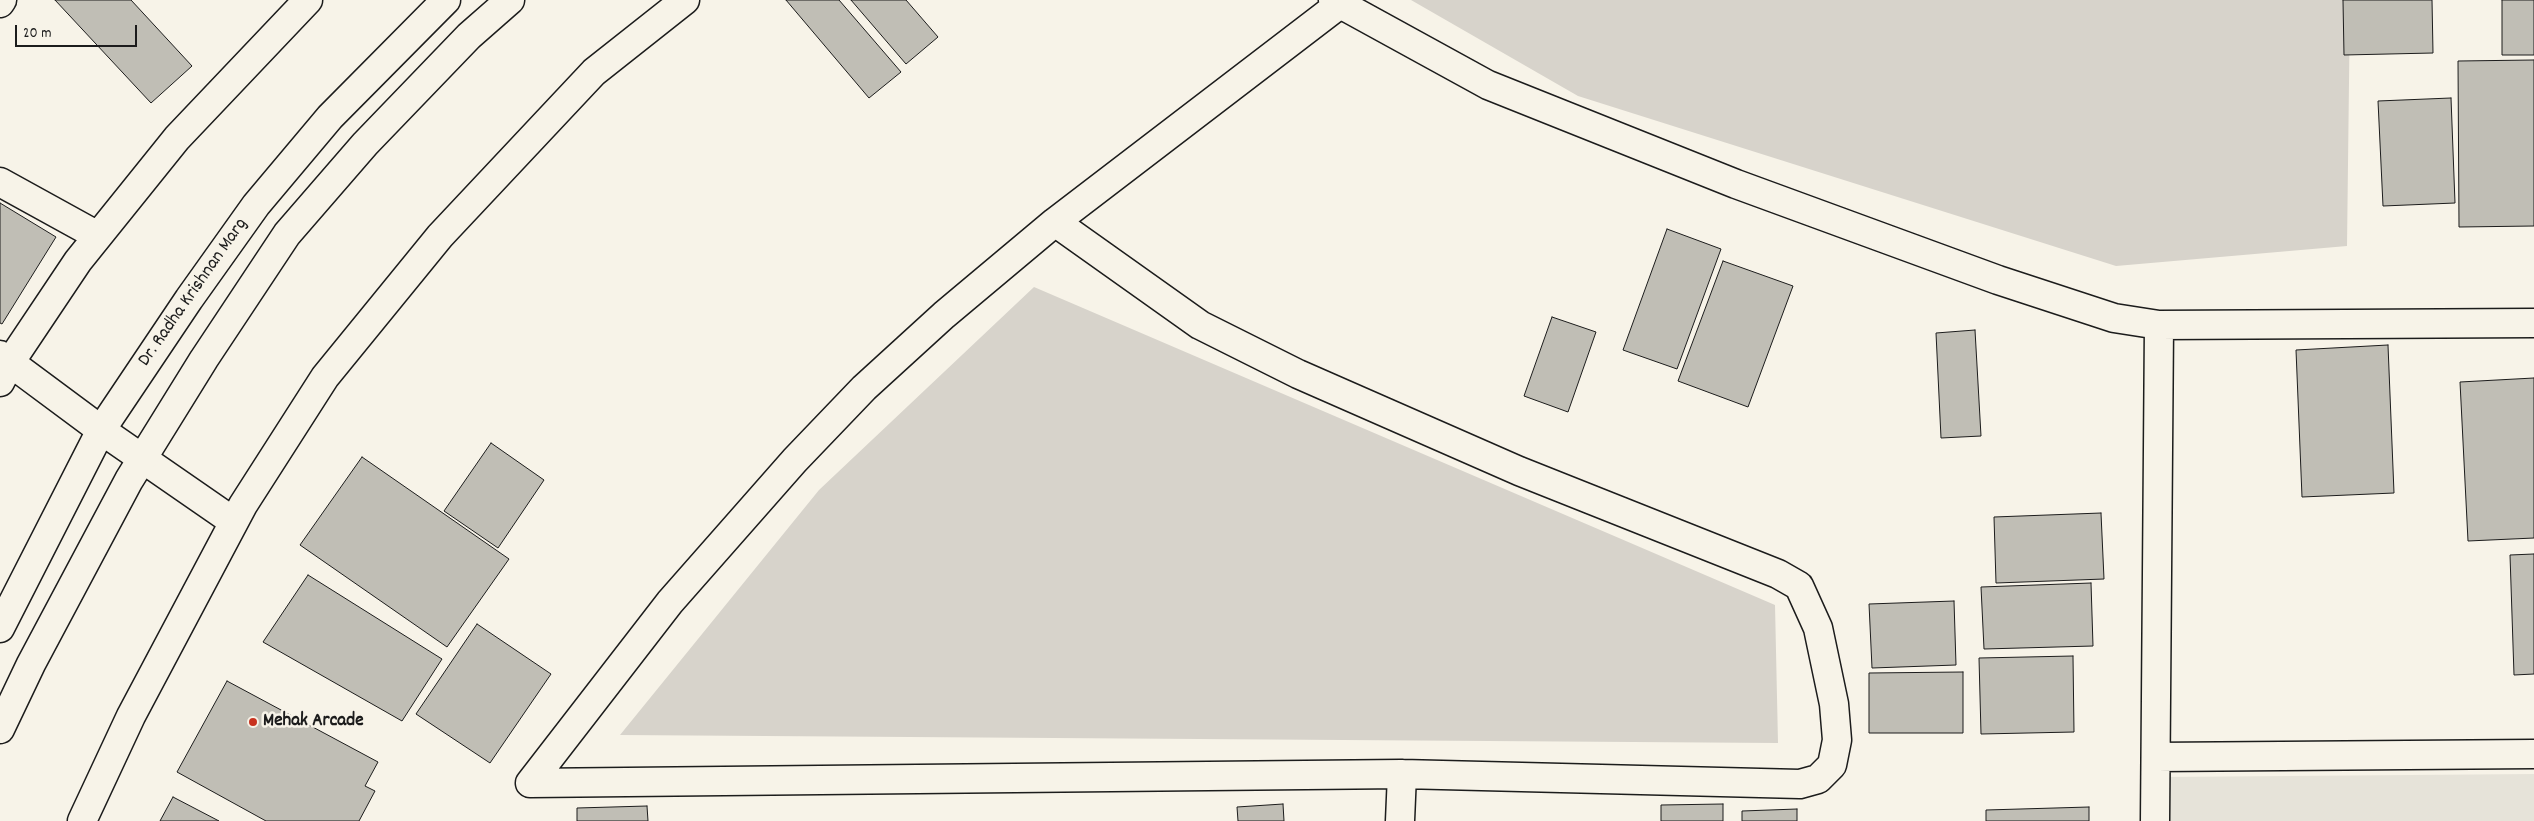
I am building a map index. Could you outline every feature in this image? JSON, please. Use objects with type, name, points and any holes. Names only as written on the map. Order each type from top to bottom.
[{"type":"street","points":[[234,522],[144,457],[4,366],[78,262],[177,138],[308,0]]},
{"type":"street","name":"Dr. Radha Krishnan Marg","points":[[0,628],[101,430],[188,299],[256,205],[330,117],[446,0]]},
{"type":"street","points":[[0,729],[31,664],[144,457],[204,359],[287,234],[365,144],[469,36],[510,0]]},
{"type":"street","points":[[82,821],[131,716],[234,522],[324,378],[440,236],[594,72],[685,0]]},
{"type":"street","points":[[1055,222],[1200,325],[1289,370],[1519,471],[1778,574],[1799,586],[1818,628],[1834,704],[1837,740],[1832,765],[1818,779],[1800,784],[1402,774],[530,783],[670,602],[795,460],[864,388],[944,315],[1055,222],[1337,2],[1488,85],[1736,184],[1998,280],[2114,318],[2159,324],[2534,323]]},
{"type":"street","points":[[0,182],[98,236]]},
{"type":"street","points":[[2155,821],[2159,324]]},
{"type":"street","points":[[2156,757],[2534,754]]},
{"type":"street","points":[[1400,821],[1402,774]]},
{"type":"shaded area","points":[[1411,0],[2350,0],[2347,246],[2116,266],[1578,96]]},
{"type":"shaded area","points":[[1034,287],[1775,605],[1778,743],[620,735],[819,490]]},
{"type":"shaded area","points":[[2534,774],[2534,821],[2164,821],[2163,777]]},
{"type":"building","points":[[55,0],[131,0],[192,66],[151,103]]},
{"type":"building","points":[[786,0],[839,0],[901,72],[869,98]]},
{"type":"building","points":[[851,0],[906,0],[938,37],[906,64]]},
{"type":"building","points":[[2343,0],[2432,0],[2433,53],[2344,55]]},
{"type":"building","points":[[2502,0],[2534,0],[2534,55],[2502,55]]},
{"type":"building","points":[[2534,60],[2534,226],[2459,227],[2458,61]]},
{"type":"building","points":[[2451,98],[2455,203],[2383,206],[2378,101]]},
{"type":"building","points":[[0,203],[56,237],[2,324],[0,323]]},
{"type":"building","points":[[1667,229],[1721,249],[1677,369],[1623,350]]},
{"type":"building","points":[[1723,261],[1793,286],[1748,407],[1678,381]]},
{"type":"building","points":[[1552,317],[1596,332],[1568,412],[1524,396]]},
{"type":"building","points":[[1975,330],[1981,436],[1941,438],[1936,333]]},
{"type":"building","points":[[2388,345],[2394,493],[2302,497],[2296,350]]},
{"type":"building","points":[[2534,378],[2534,538],[2468,541],[2460,382]]},
{"type":"building","points":[[491,443],[544,480],[498,548],[444,511]]},
{"type":"building","points":[[362,457],[509,559],[447,647],[300,545]]},
{"type":"building","points":[[2101,513],[2104,579],[1996,583],[1994,517]]},
{"type":"building","points":[[2534,554],[2534,674],[2514,675],[2510,555]]},
{"type":"building","points":[[308,575],[442,659],[402,721],[263,642]]},
{"type":"building","points":[[2091,583],[2093,646],[1984,649],[1981,587]]},
{"type":"building","points":[[1954,601],[1956,665],[1872,668],[1869,604]]},
{"type":"building","points":[[477,624],[551,674],[490,763],[416,714]]},
{"type":"building","points":[[2073,656],[2074,732],[1981,734],[1979,658]]},
{"type":"building","points":[[1963,672],[1963,733],[1869,733],[1869,673]]},
{"type":"building","name":"Mehak Arcade","points":[[227,681],[378,762],[365,786],[375,791],[359,821],[266,821],[177,772]]},
{"type":"building","points":[[173,797],[219,821],[160,821]]},
{"type":"building","points":[[1283,804],[1284,821],[1238,821],[1237,807]]},
{"type":"building","points":[[1723,804],[1723,821],[1661,821],[1661,805]]},
{"type":"building","points":[[647,806],[648,821],[577,821],[577,808]]},
{"type":"building","points":[[2089,807],[2089,821],[1986,821],[1986,810]]},
{"type":"building","points":[[1797,809],[1797,821],[1742,821],[1742,811]]},
{"type":"place","name":"Mehak Arcade","points":[[253,722]]}]
